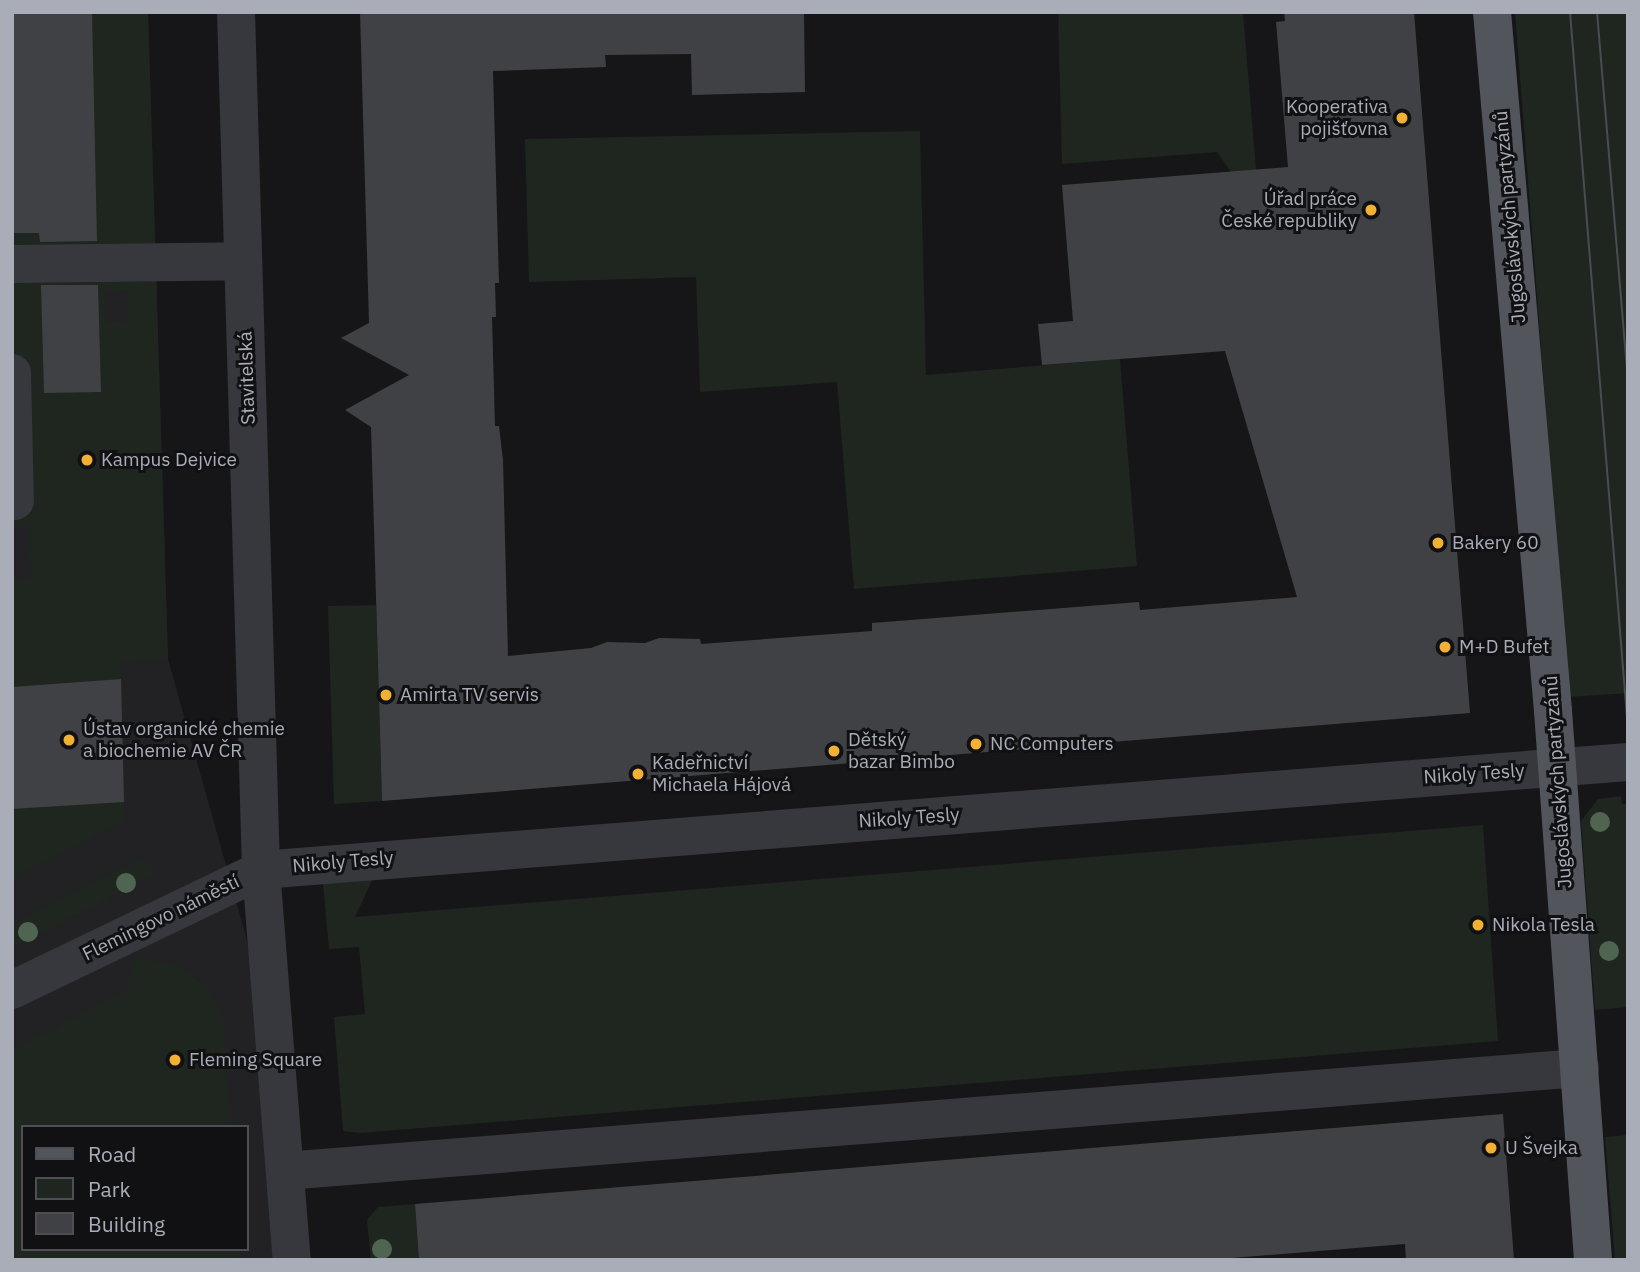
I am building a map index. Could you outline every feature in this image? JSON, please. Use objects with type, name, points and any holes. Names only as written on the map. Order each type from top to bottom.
[{"type":"main road","name":"Jugoslávských partyzánů","points":[[1492,12],[1557,767],[1593,1260]]},
{"type":"street","name":"Stavitelská","points":[[236,12],[261,870]]},
{"type":"street","points":[[12,264],[243,261]]},
{"type":"street","points":[[12,373],[15,501]]},
{"type":"street","name":"Nikoly Tesly","points":[[261,870],[1628,762]]},
{"type":"street","name":"Flemingovo náměstí","points":[[12,990],[261,870],[292,1260]]},
{"type":"street","points":[[285,1171],[1580,1068]]},
{"type":"shaded area","name":"Kampus Dejvice","points":[[12,12],[148,12],[168,659],[258,979],[280,1260],[12,1260]]},
{"type":"green space","points":[[92,12],[148,12],[168,659],[120,662],[121,679],[12,687],[12,581],[31,579],[29,527],[12,527],[12,233],[96,231],[69,75],[94,75]],"holes":[[[128,290],[129,321],[106,322],[105,291]],[[98,307],[100,391],[44,393],[42,308]]]},
{"type":"green space","points":[[1058,12],[1243,12],[1256,170],[1231,172],[1217,152],[1062,164]]},
{"type":"green space","points":[[1515,12],[1628,12],[1628,693],[1568,697]]},
{"type":"green space","points":[[920,131],[926,375],[1120,359],[1137,566],[854,589],[837,382],[700,392],[696,277],[529,282],[525,139]]},
{"type":"green space","points":[[376,605],[382,801],[334,804],[328,606]]},
{"type":"green space","points":[[1621,796],[1622,804],[1628,804],[1628,1007],[1595,1010],[1581,821],[1598,799]]},
{"type":"green space","points":[[124,802],[125,821],[12,878],[12,809]]},
{"type":"green space","points":[[1483,825],[1498,1041],[360,1133],[343,1131],[334,1017],[365,1014],[359,947],[329,949],[323,884],[375,874],[355,917]]},
{"type":"green space","points":[[144,857],[154,875],[12,948],[12,924]]},
{"type":"green space","points":[[135,958],[176,964],[204,985],[223,1021],[231,1125],[21,1125],[21,1251],[239,1251],[239,1260],[12,1260],[12,1050],[128,990]]},
{"type":"green space","points":[[1628,1135],[1628,1260],[1615,1260],[1605,1137]]},
{"type":"green space","points":[[415,1204],[419,1260],[371,1260],[367,1220],[378,1207]]},
{"type":"building","points":[[12,12],[92,12],[97,241],[40,242],[39,233],[12,233]]},
{"type":"building","points":[[360,12],[804,12],[805,92],[692,95],[691,54],[605,55],[606,67],[493,71],[499,283],[495,283],[496,317],[492,317],[495,426],[499,426],[503,460],[508,656],[591,648],[607,642],[645,643],[659,638],[700,639],[701,644],[872,631],[872,623],[1139,602],[1140,610],[1297,597],[1225,351],[1042,365],[1038,324],[1073,321],[1062,185],[1288,167],[1276,22],[1285,21],[1284,12],[1414,12],[1470,713],[382,801],[371,427],[345,410],[409,375],[341,338],[369,323]]},
{"type":"building","points":[[41,285],[98,285],[101,392],[44,393]]},
{"type":"building","name":"Ústav organické chemie a biochemie AV ČR","points":[[121,679],[124,802],[12,809],[12,687]]},
{"type":"building","points":[[1503,1114],[1514,1260],[1406,1260],[1405,1244],[1207,1260],[419,1260],[415,1204]]},
{"type":"tram line","points":[[1570,12],[1628,729]]},
{"type":"tram line","points":[[1597,12],[1628,382]]},
{"type":"place","name":"Kooperativa pojišťovna","points":[[1402,118]]},
{"type":"place","name":"Úřad práce České republiky","points":[[1371,210]]},
{"type":"place","name":"Kampus Dejvice","points":[[87,460]]},
{"type":"place","name":"Bakery 60","points":[[1438,543]]},
{"type":"place","name":"M+D Bufet","points":[[1445,647]]},
{"type":"place","name":"Amirta TV servis","points":[[386,695]]},
{"type":"place","name":"Ústav organické chemie a biochemie AV ČR","points":[[69,740]]},
{"type":"place","name":"NC Computers","points":[[976,744]]},
{"type":"place","name":"Dětský bazar Bimbo","points":[[834,751]]},
{"type":"place","name":"Kadeřnictví Michaela Hájová","points":[[638,774]]},
{"type":"place","name":"Nikola Tesla","points":[[1478,925]]},
{"type":"place","name":"Fleming Square","points":[[175,1060]]},
{"type":"place","name":"U Švejka","points":[[1491,1148]]}]
